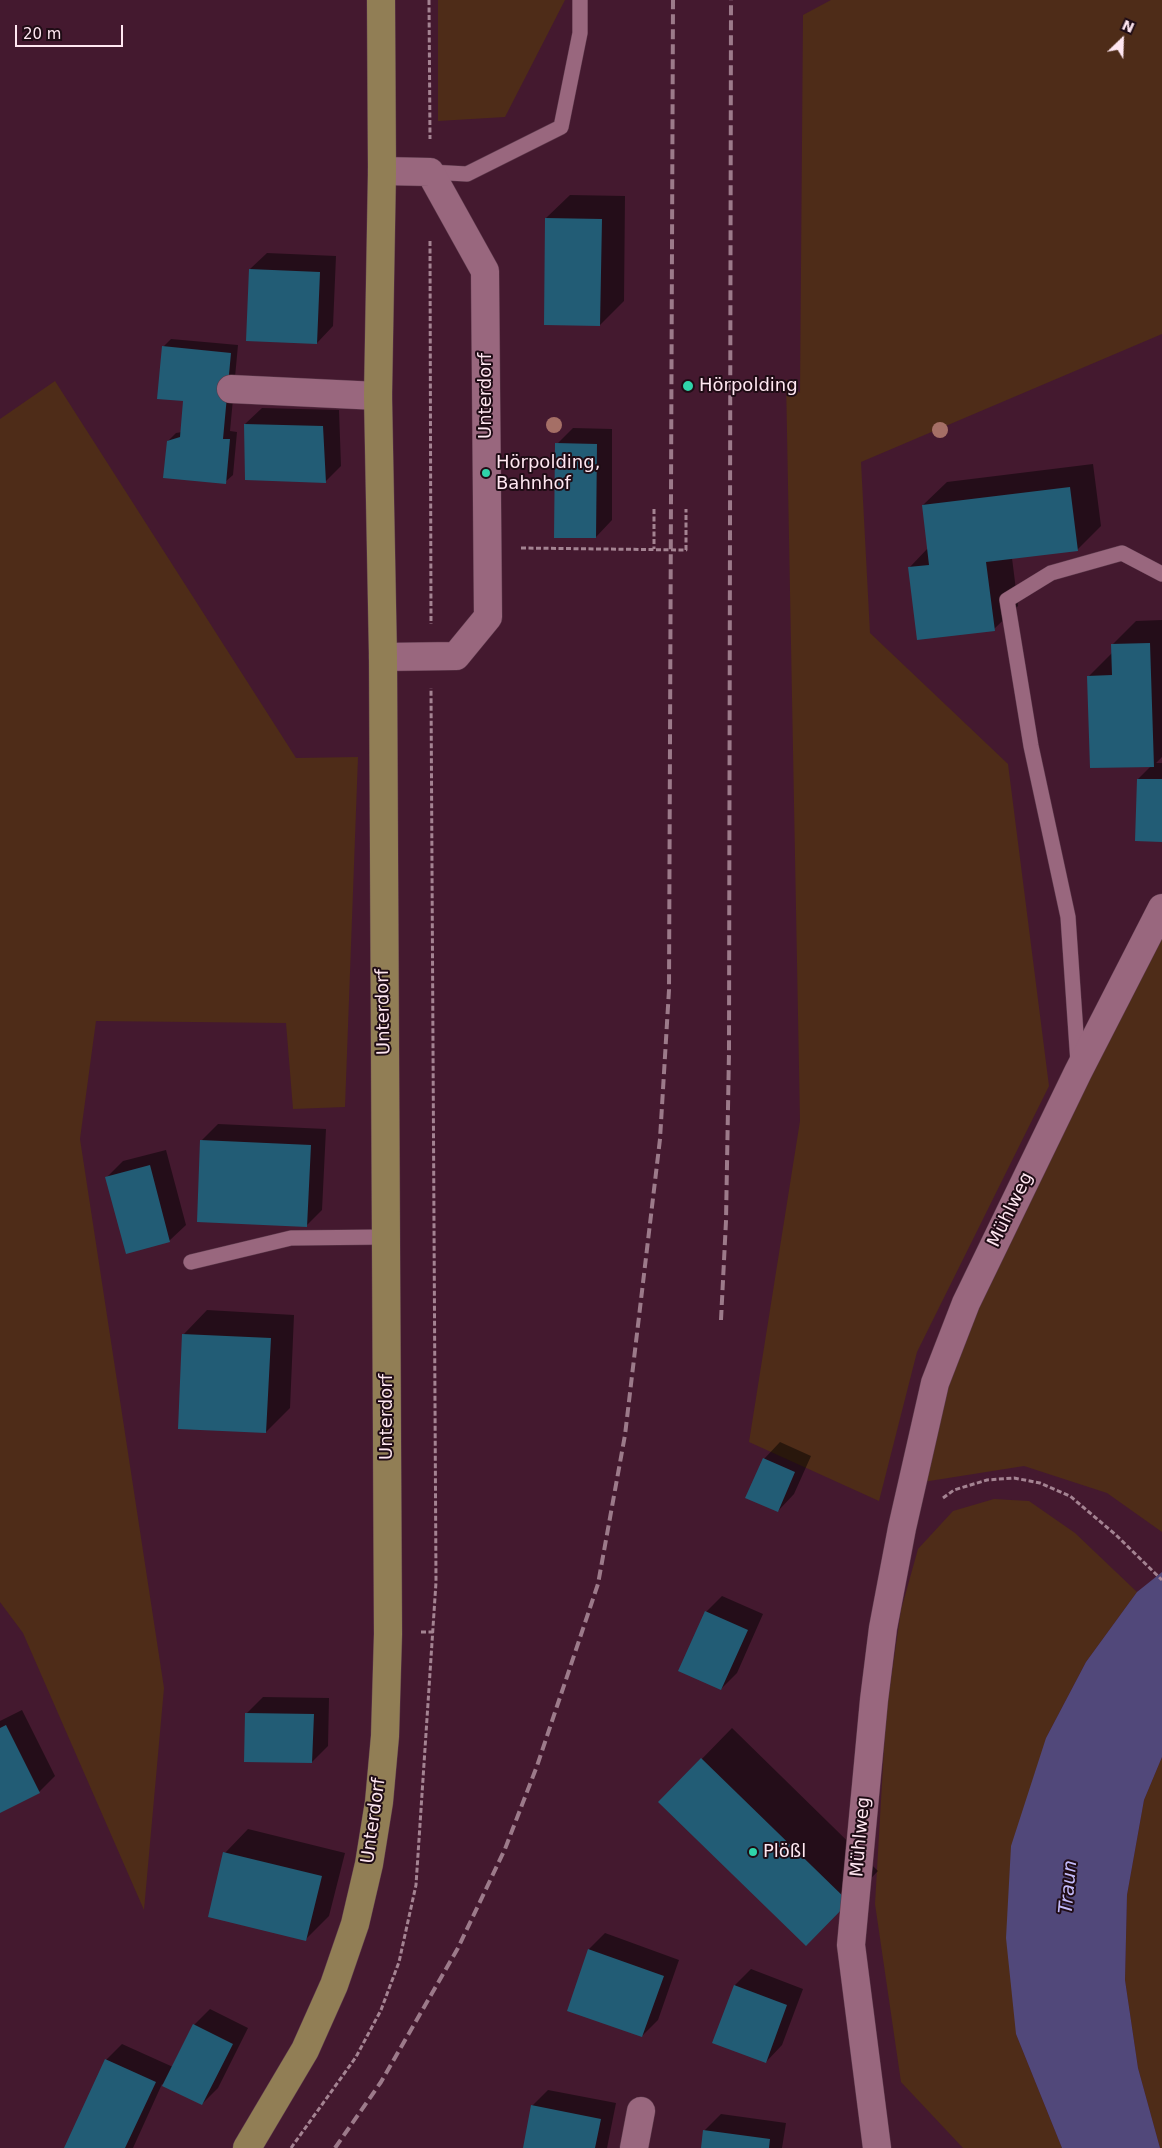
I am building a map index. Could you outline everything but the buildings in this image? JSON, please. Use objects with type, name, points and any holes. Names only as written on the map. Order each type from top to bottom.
[{"type":"main road","name":"Unterdorf","points":[[247,2148],[305,2050],[334,1985],[355,1924],[369,1864],[385,1736],[388,1634],[383,657],[378,396],[382,171],[382,0]]},
{"type":"street","points":[[382,171],[430,172]]},
{"type":"street","name":"Unterdorf","points":[[383,657],[456,656],[488,617],[485,271],[430,172]]},
{"type":"street","points":[[231,389],[378,396]]},
{"type":"street","name":"Mühlweg","points":[[877,2148],[851,1945],[874,1700],[883,1628],[902,1528],[935,1383],[966,1303],[1078,1072],[1162,908]]},
{"type":"street","points":[[634,2148],[641,2111]]},
{"type":"lane","points":[[430,172],[467,174],[561,127],[580,33],[580,0]]},
{"type":"lane","points":[[1078,1072],[1068,917],[1031,746],[1006,600],[1051,573],[1122,553],[1162,574]]},
{"type":"lane","points":[[191,1262],[291,1238],[385,1237]]},
{"type":"path","points":[[429,0],[430,172]]},
{"type":"path","points":[[292,2148],[356,2056],[381,2010],[399,1962],[416,1884],[436,1582],[430,232]]},
{"type":"path","points":[[654,509],[654,549]]},
{"type":"path","points":[[487,548],[686,550],[686,509]]},
{"type":"path","points":[[902,1528],[954,1490],[987,1480],[1014,1478],[1040,1483],[1070,1496],[1116,1535],[1162,1580]]},
{"type":"shaded area","points":[[438,0],[565,0],[505,117],[438,121]]},
{"type":"shaded area","points":[[831,0],[1162,0],[1162,334],[861,462],[870,633],[1008,764],[1049,1086],[917,1352],[879,1501],[749,1442],[800,1121],[786,379],[800,393],[803,15]]},
{"type":"shaded area","points":[[55,381],[296,758],[358,757],[345,1107],[293,1109],[286,1023],[96,1021],[80,1139],[164,1688],[144,1910],[23,1633],[0,1602],[0,419]]},
{"type":"shaded area","points":[[1162,920],[1162,1532],[1107,1493],[1024,1466],[923,1482],[950,1357]]},
{"type":"shaded area","points":[[994,1499],[1029,1501],[1075,1533],[1137,1592],[1086,1662],[1046,1738],[1016,2034],[1062,2148],[963,2148],[901,2082],[875,1904],[886,1714],[901,1610],[918,1549],[953,1511]]},
{"type":"shaded area","points":[[1162,1757],[1162,2148],[1160,2148],[1138,2068],[1125,1980],[1127,1895],[1144,1800]]},
{"type":"water","name":"Traun","points":[[1162,1572],[1162,1757],[1144,1800],[1127,1895],[1125,1980],[1138,2068],[1160,2148],[1062,2148],[1016,2034],[1006,1938],[1011,1846],[1046,1738],[1086,1662],[1137,1592]]},
{"type":"railway","points":[[335,2148],[381,2082],[458,1948],[505,1849],[537,1766],[598,1584],[625,1435],[660,1139],[669,990],[673,0]]},
{"type":"railway","points":[[721,1320],[726,1221],[729,1052],[731,0]]},
{"type":"place","name":"Hörpolding","points":[[688,386]]},
{"type":"place","name":"Hörpolding, Bahnhof","points":[[486,473]]},
{"type":"place","name":"Plößl","points":[[753,1852]]}]
